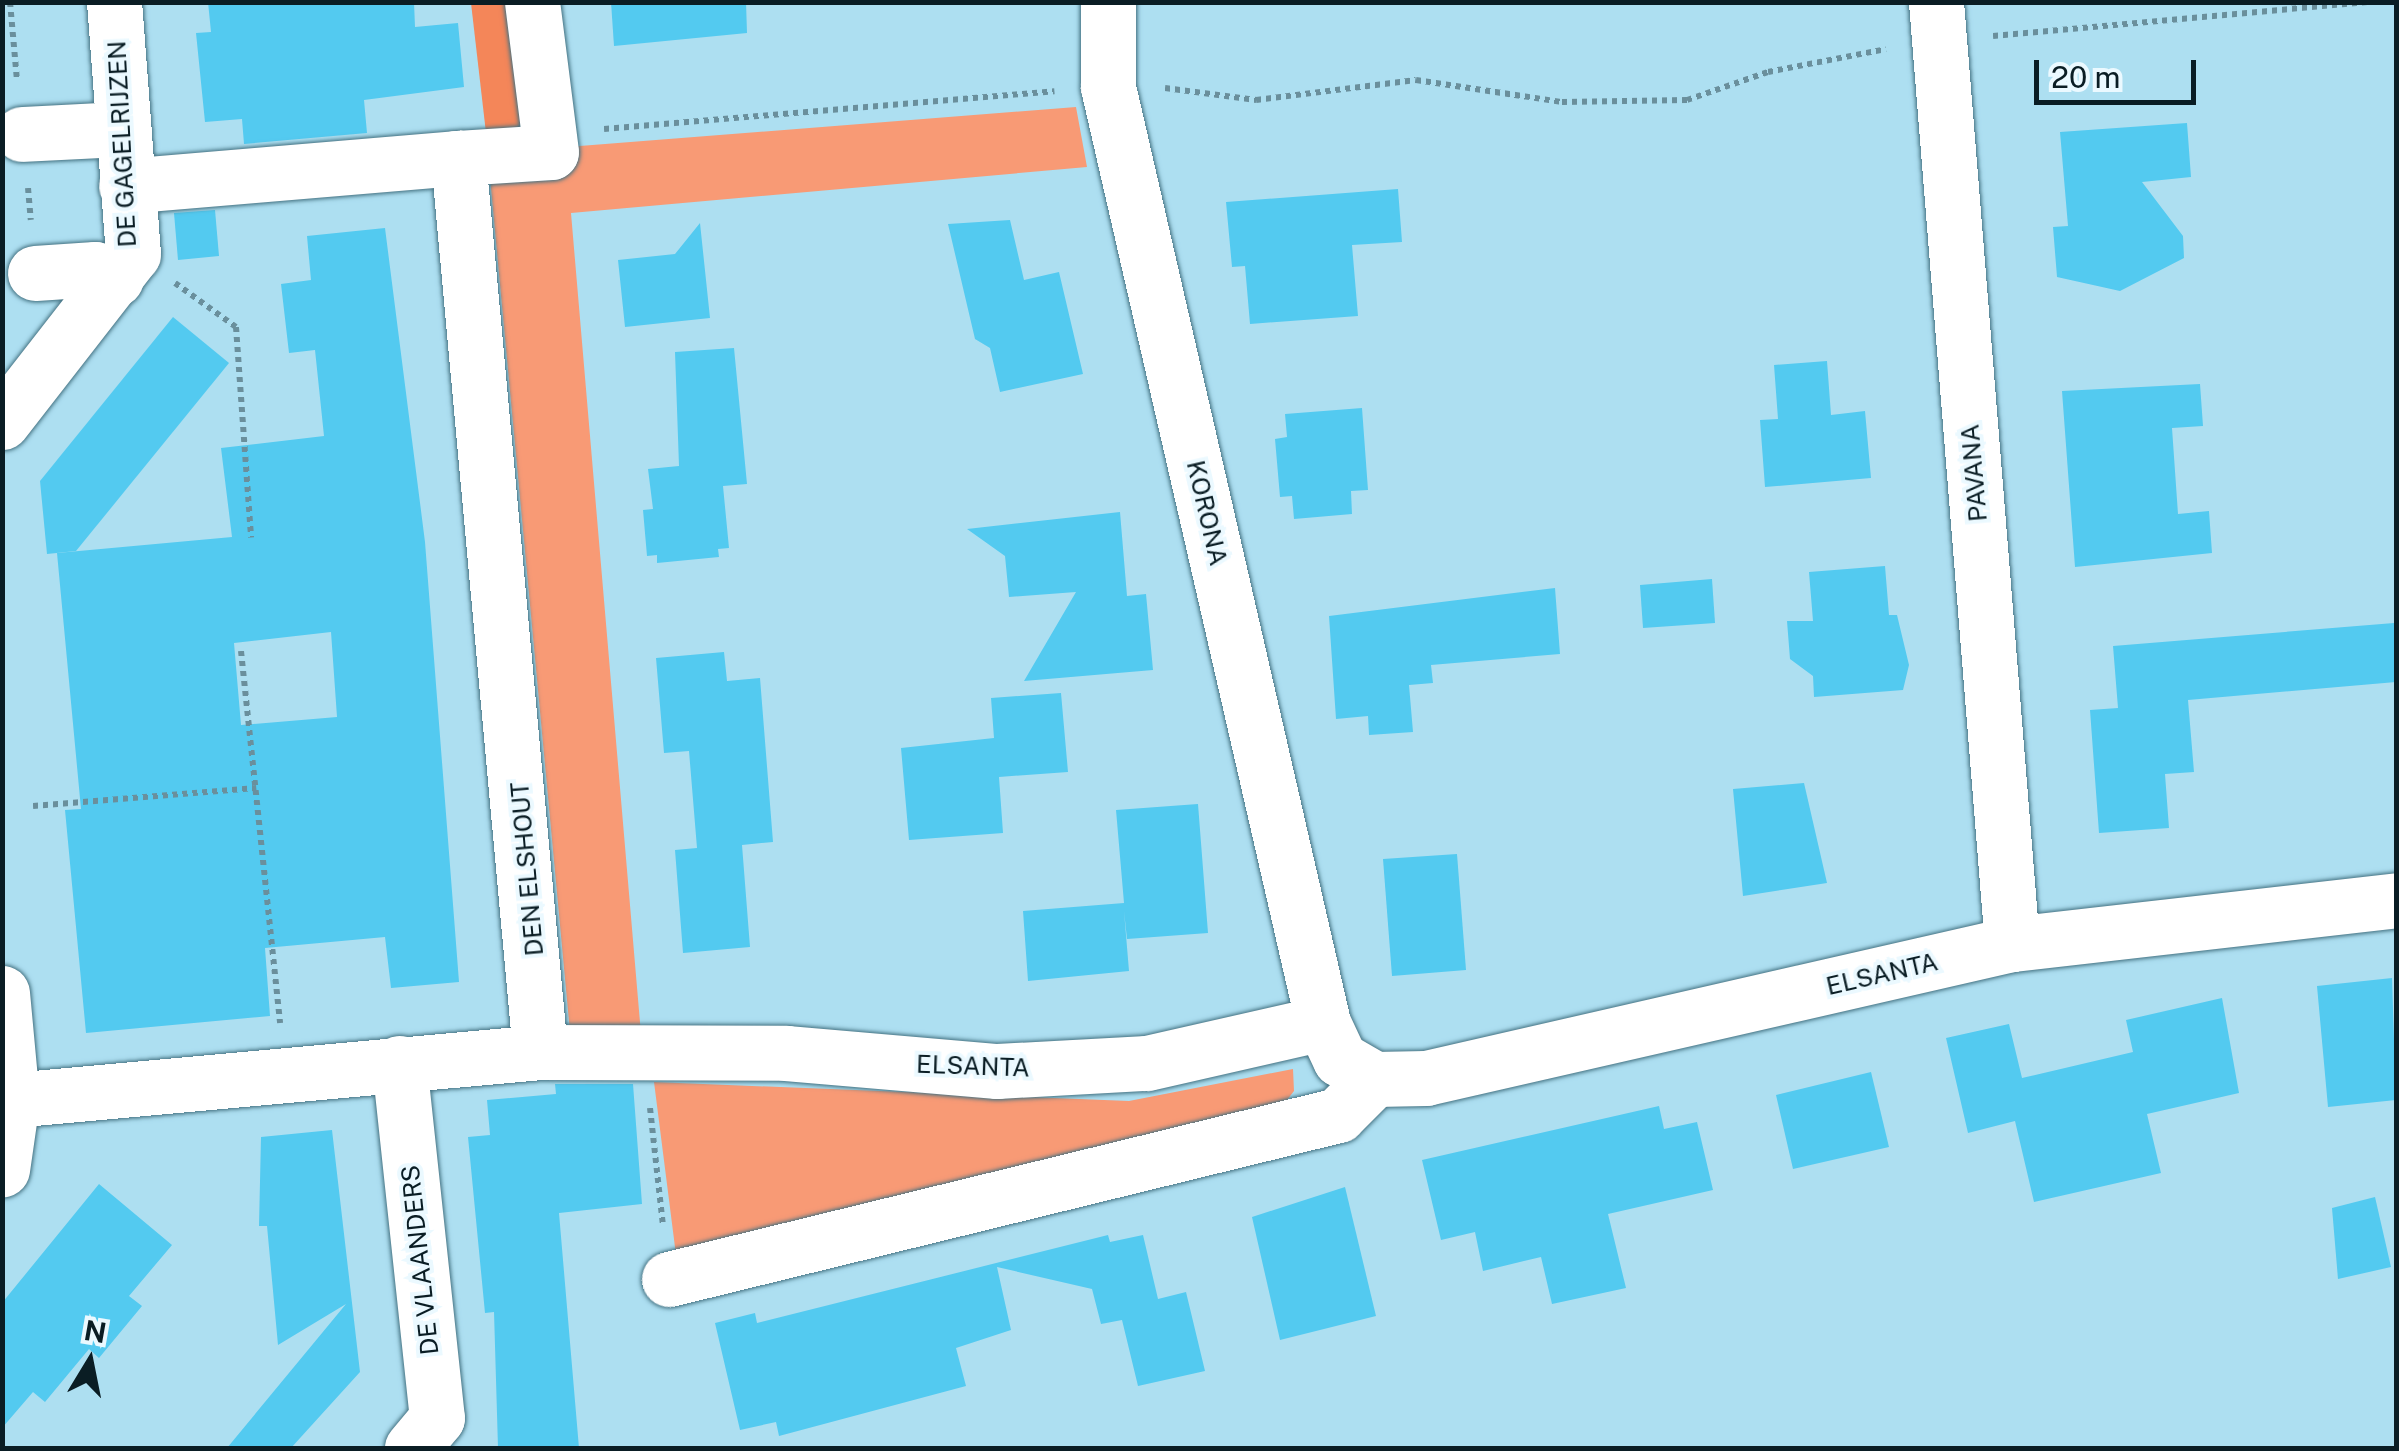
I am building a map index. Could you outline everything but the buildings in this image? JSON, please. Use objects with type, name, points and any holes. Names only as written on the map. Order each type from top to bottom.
[{"type":"street","name":"DE GAGELRIJZEN","points":[[2,422],[125,266],[126,186],[114,2]]},
{"type":"street","points":[[126,186],[551,152],[532,2]]},
{"type":"street","name":"KORONA","points":[[1108,2],[1108,87],[1323,1023]]},
{"type":"street","name":"PAVANA","points":[[1938,21],[2012,944]]},
{"type":"street","points":[[22,134],[122,129]]},
{"type":"street","name":"DEN ELSHOUT","points":[[458,158],[540,1052]]},
{"type":"street","points":[[36,273],[125,266]]},
{"type":"street","name":"ELSANTA","points":[[1374,1079],[1426,1078],[2012,944],[2396,900]]},
{"type":"street","points":[[2,994],[12,1100],[2,1169]]},
{"type":"street","points":[[669,1279],[1338,1115],[1374,1079],[1340,1058],[1323,1023]]},
{"type":"street","name":"ELSANTA","points":[[540,1052],[786,1053],[997,1071],[1148,1063],[1323,1023]]},
{"type":"street","points":[[12,1100],[285,1072],[540,1052]]},
{"type":"street","name":"DE VLAANDERS","points":[[400,1063],[437,1418],[412,1448]]},
{"type":"path","points":[[548,136],[1108,87],[1138,81],[1208,99],[1256,100],[1416,80],[1562,102],[1687,100],[1938,21],[2369,3]]},
{"type":"path","points":[[125,266],[236,327],[251,537]]},
{"type":"path","points":[[242,651],[285,1072]]},
{"type":"path","points":[[33,806],[256,788]]},
{"type":"path","points":[[644,1052],[669,1279]]},
{"type":"shaded area","points":[[471,3],[514,3],[529,128],[486,133]]},
{"type":"shaded area","points":[[1076,107],[1087,167],[571,213],[641,1034],[570,1032],[490,178],[567,147]]},
{"type":"shaded area","points":[[1293,1069],[1294,1091],[1280,1109],[676,1255],[654,1082],[1129,1101]]}]
